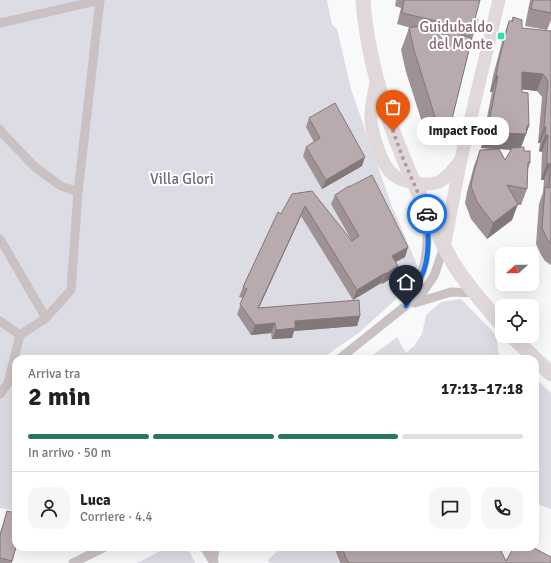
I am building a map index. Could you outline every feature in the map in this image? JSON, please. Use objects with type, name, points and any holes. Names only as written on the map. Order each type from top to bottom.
[{"type":"main road","points":[[363,0],[368,43],[377,78],[393,131],[414,183],[444,246],[460,272],[495,316]]},
{"type":"main road","points":[[519,343],[532,355]]},
{"type":"main road","points":[[539,362],[551,374]]},
{"type":"street","points":[[0,23],[100,0],[78,192],[71,290],[46,318],[20,335],[15,355]]},
{"type":"street","points":[[345,355],[423,292],[431,282],[438,266],[444,246],[461,159],[499,0]]},
{"type":"street","points":[[377,78],[372,105],[371,121],[383,162],[394,176],[414,183],[426,184],[439,182],[446,177],[461,159]]},
{"type":"street","points":[[0,129],[36,168],[61,186],[78,192]]},
{"type":"street","points":[[406,306],[421,277],[425,264],[428,246],[427,211]]},
{"type":"street","points":[[0,239],[46,318]]},
{"type":"street","points":[[406,306],[451,292],[476,293]]},
{"type":"street","points":[[0,321],[20,335]]},
{"type":"street","points":[[0,394],[8,383],[12,367]]},
{"type":"street","points":[[73,563],[97,551]]},
{"type":"street","points":[[206,551],[213,562]]},
{"type":"street","points":[[213,562],[214,551]]},
{"type":"green space","name":"Villa Glori","points":[[0,0],[327,0],[332,25],[337,29],[351,89],[391,204],[418,267],[409,287],[360,332],[327,355],[12,355],[12,510],[0,508]]},
{"type":"green space","points":[[461,299],[495,334],[495,343],[497,343],[500,355],[373,355],[397,337],[406,353],[414,346],[422,334],[426,315],[441,302]]},
{"type":"green space","points":[[539,382],[551,393],[551,509],[539,504]]},
{"type":"green space","points":[[160,551],[189,551],[195,563],[137,563]]},
{"type":"green space","points":[[278,551],[335,551],[339,563],[270,563],[268,560]]},
{"type":"building","points":[[404,0],[480,0],[475,19],[478,20],[475,30],[402,13]]},
{"type":"building","points":[[533,0],[551,0],[551,13],[531,9]]},
{"type":"building","points":[[513,17],[522,20],[522,28],[551,31],[551,244],[542,228],[545,187],[549,188],[550,164],[547,163],[548,135],[545,135],[546,127],[544,127],[548,81],[543,74],[522,72],[522,92],[528,93],[529,126],[527,126],[526,134],[487,132],[498,76],[496,76],[499,60],[509,21],[513,21]]},
{"type":"building","points":[[418,26],[422,29],[431,27],[446,43],[449,31],[472,38],[452,119],[436,120],[414,50],[409,28]]},
{"type":"building","points":[[335,103],[365,157],[326,180],[306,147],[320,138],[309,118]]},
{"type":"building","points":[[524,147],[524,151],[530,151],[527,189],[507,185],[518,204],[493,223],[477,202],[471,186],[480,150],[499,149],[505,160],[512,148]]},
{"type":"building","points":[[372,175],[408,247],[392,256],[398,266],[357,290],[305,206],[258,308],[359,300],[360,316],[295,321],[295,328],[276,330],[275,323],[255,325],[240,304],[247,289],[243,287],[278,212],[281,214],[292,194],[312,191],[352,241],[359,236],[335,195],[349,186]]},
{"type":"building","points":[[7,511],[12,512],[12,551],[15,551],[12,561],[0,558],[0,536]]},
{"type":"building","points":[[343,551],[501,551],[506,561],[512,551],[539,551],[551,557],[551,563],[349,563]]},
{"type":"way so far","points":[[393,131],[427,214]]},
{"type":"place","name":"Guidubaldo del Monte","points":[[501,36]]},
{"type":"place","name":"Impact Food","points":[[393,131]]},
{"type":"route","points":[[406,306],[424,269],[428,246],[427,214]]}]
